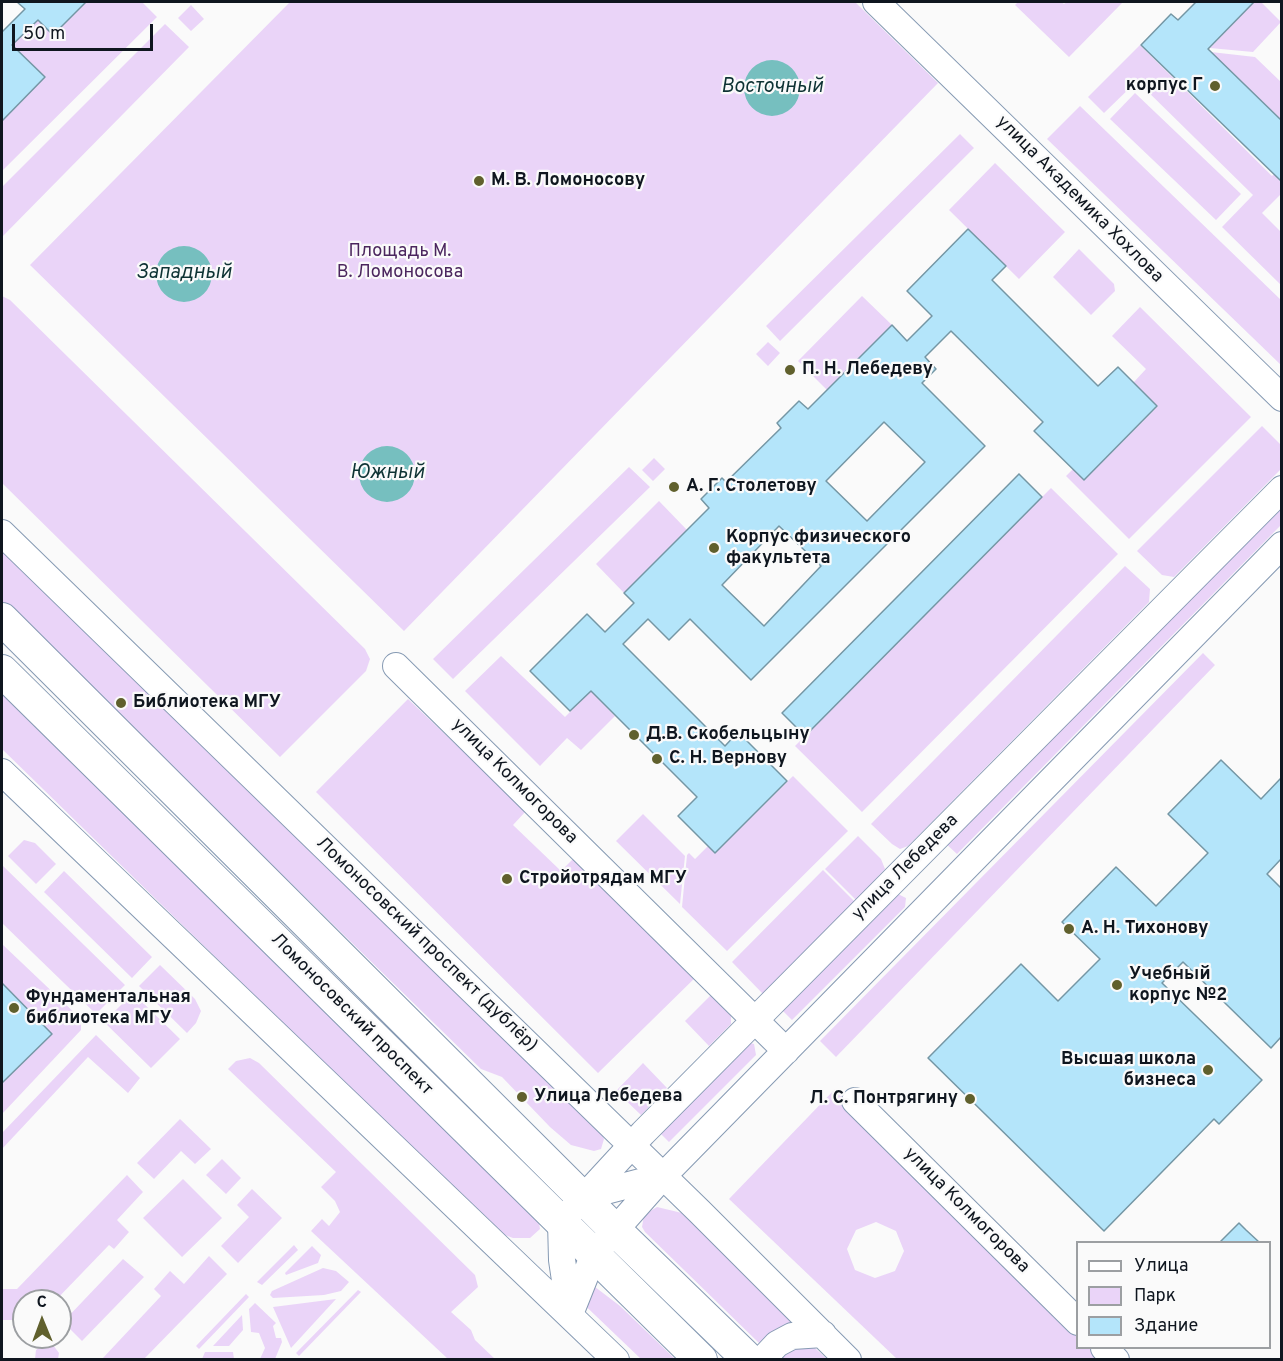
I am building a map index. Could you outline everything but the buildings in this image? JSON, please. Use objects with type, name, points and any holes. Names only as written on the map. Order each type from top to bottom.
[{"type":"main road","name":"Ломоносовский проспект","points":[[2,619],[615,1230],[749,1359]]},
{"type":"main road","name":"Ломоносовский проспект","points":[[2,670],[701,1359]]},
{"type":"street","name":"улица Академика Хохлова","points":[[876,2],[1281,398]]},
{"type":"street","name":"улица Лебедева","points":[[561,1222],[632,1145],[1281,489]]},
{"type":"street","name":"Ломоносовский проспект (дублёр)","points":[[2,533],[632,1145],[848,1359]]},
{"type":"street","points":[[570,1314],[594,1254],[663,1176],[1281,545]]},
{"type":"street","points":[[1174,597],[1204,624]]},
{"type":"street","name":"улица Колмогорова","points":[[396,666],[786,1050]]},
{"type":"street","points":[[2,772],[616,1359]]},
{"type":"street","name":"улица Колмогорова","points":[[855,1101],[1076,1321]]},
{"type":"street","points":[[583,1197],[663,1176]]},
{"type":"street","points":[[561,1222],[562,1260],[570,1314]]},
{"type":"street","points":[[512,1260],[562,1260],[594,1254]]},
{"type":"street","points":[[762,1359],[777,1344],[792,1336],[822,1334]]},
{"type":"green space","points":[[86,2],[142,2],[157,17],[2,171],[2,121],[44,77],[12,45],[38,20],[53,35]]},
{"type":"green space","name":"Площадь М. В. Ломоносова","points":[[290,2],[855,2],[938,83],[404,631],[30,265]]},
{"type":"green space","points":[[1018,2],[1061,2],[1064,4],[1067,2],[1123,2],[1069,57],[1015,5]]},
{"type":"green space","points":[[1254,2],[1261,2],[1281,22],[1253,52],[1210,48]]},
{"type":"green space","points":[[191,5],[204,19],[191,31],[178,18]]},
{"type":"green space","points":[[165,24],[189,47],[2,237],[2,187]]},
{"type":"green space","points":[[1140,45],[1272,176],[1281,167],[1281,194],[1262,213],[1281,232],[1281,285],[1222,227],[1253,195],[1137,81],[1104,113],[1088,97]]},
{"type":"green space","points":[[1211,52],[1255,57],[1281,82],[1281,120]]},
{"type":"green space","points":[[1135,93],[1241,194],[1216,220],[1110,119]]},
{"type":"green space","points":[[1080,106],[1281,300],[1281,365],[1047,139]]},
{"type":"green space","points":[[960,134],[974,148],[780,341],[766,326]]},
{"type":"green space","points":[[995,163],[1065,232],[1019,279],[949,210]]},
{"type":"green space","points":[[1079,249],[1114,284],[1115,291],[1091,315],[1053,277]]},
{"type":"green space","points":[[2,296],[10,300],[365,649],[370,659],[366,671],[280,757],[2,483]]},
{"type":"green space","points":[[862,296],[892,325],[827,390],[798,361]]},
{"type":"green space","points":[[1140,307],[1251,417],[1129,539],[1066,476],[1073,469],[1084,480],[1157,407],[1133,383],[1146,369],[1112,336]]},
{"type":"green space","points":[[768,342],[780,353],[768,366],[756,354]]},
{"type":"green space","points":[[1262,426],[1281,445],[1281,469],[1174,577],[1162,575],[1137,551]]},
{"type":"green space","points":[[654,458],[665,469],[653,481],[642,470]]},
{"type":"green space","points":[[629,467],[650,487],[453,679],[433,659]]},
{"type":"green space","points":[[1051,488],[1118,554],[862,812],[795,746]]},
{"type":"green space","points":[[1281,499],[1281,525],[957,854],[944,842]]},
{"type":"green space","points":[[659,501],[687,530],[624,593],[596,564]]},
{"type":"green space","points":[[2,540],[601,1132],[604,1139],[601,1149],[594,1151],[571,1145],[550,1127],[502,1077],[481,1069],[2,601]]},
{"type":"green space","points":[[1125,566],[1150,589],[1149,602],[908,846],[900,849],[892,844],[871,824]]},
{"type":"green space","points":[[1203,653],[1215,665],[836,1057],[820,1041]]},
{"type":"green space","points":[[501,656],[565,717],[591,691],[615,716],[581,750],[567,738],[540,766],[465,691]]},
{"type":"green space","points":[[2,693],[527,1208],[539,1223],[540,1229],[530,1238],[513,1238],[497,1232],[2,749]]},
{"type":"green space","points":[[408,699],[526,811],[513,825],[561,871],[577,855],[700,973],[598,1073],[316,792]]},
{"type":"green space","points":[[793,776],[848,831],[727,951],[682,907],[687,855],[689,853],[695,859],[708,846],[715,853]]},
{"type":"green space","points":[[643,814],[685,856],[680,904],[616,841]]},
{"type":"green space","points":[[858,836],[881,859],[885,869],[856,900],[825,869]]},
{"type":"green space","points":[[24,840],[35,843],[56,864],[36,884],[8,856]]},
{"type":"green space","points":[[2,865],[125,985],[96,1014],[2,923]]},
{"type":"green space","points":[[823,870],[855,902],[763,994],[732,962]]},
{"type":"green space","points":[[64,871],[152,957],[132,978],[44,892]]},
{"type":"green space","points":[[896,893],[906,898],[905,907],[792,1020],[780,1008]]},
{"type":"green space","points":[[2,944],[81,1019],[81,1030],[2,1114],[2,1083],[52,1034],[2,983]]},
{"type":"green space","points":[[160,965],[195,999],[201,1011],[196,1023],[187,1033],[139,986]]},
{"type":"green space","points":[[133,993],[180,1039],[151,1068],[104,1022]]},
{"type":"green space","points":[[713,993],[731,1014],[731,1024],[709,1046],[685,1021]]},
{"type":"green space","points":[[96,1035],[140,1078],[128,1093],[88,1057],[2,1149],[2,1133]]},
{"type":"green space","points":[[750,1043],[754,1044],[756,1055],[669,1142],[659,1132]]},
{"type":"green space","points":[[250,1058],[259,1063],[475,1275],[478,1287],[451,1312],[471,1330],[475,1340],[495,1359],[448,1359],[311,1231],[322,1219],[329,1226],[340,1212],[335,1201],[321,1187],[336,1172],[228,1069],[236,1061]]},
{"type":"green space","points":[[643,1063],[667,1088],[641,1115],[616,1091]]},
{"type":"green space","points":[[835,1089],[1076,1328],[1076,1349],[1097,1349],[1108,1359],[897,1359],[729,1199]],"holes":[[[876,1222],[896,1231],[904,1251],[895,1271],[875,1278],[855,1270],[847,1249],[856,1230]]]},
{"type":"green space","points":[[180,1119],[211,1149],[195,1164],[181,1151],[154,1179],[137,1163]]},
{"type":"green space","points":[[222,1159],[241,1178],[226,1194],[206,1175]]},
{"type":"green space","points":[[127,1175],[143,1192],[117,1220],[129,1232],[114,1249],[109,1245],[67,1289],[17,1289]]},
{"type":"green space","points":[[183,1179],[222,1218],[182,1257],[143,1218]]},
{"type":"green space","points":[[252,1189],[282,1218],[238,1263],[221,1246],[249,1217],[237,1205]]},
{"type":"green space","points":[[657,1207],[682,1213],[797,1326],[760,1344],[645,1232],[642,1227],[644,1215]]},
{"type":"green space","points":[[294,1245],[298,1250],[262,1285],[257,1282]]},
{"type":"green space","points":[[312,1246],[321,1255],[318,1263],[286,1275],[285,1273]]},
{"type":"green space","points":[[209,1256],[227,1274],[144,1359],[102,1359],[161,1296],[154,1289],[170,1271],[184,1284]]},
{"type":"green space","points":[[123,1259],[144,1277],[82,1341],[72,1331],[72,1313]]},
{"type":"green space","points":[[323,1268],[336,1271],[349,1282],[341,1291],[324,1295],[273,1298],[270,1295],[272,1291]]},
{"type":"green space","points":[[582,1277],[620,1306],[675,1359],[641,1359],[573,1294]]},
{"type":"green space","points":[[2,1289],[12,1289],[12,1320],[2,1320]]},
{"type":"green space","points":[[358,1290],[361,1292],[299,1356],[296,1353]]},
{"type":"green space","points":[[246,1294],[249,1297],[199,1349],[196,1346]]},
{"type":"green space","points":[[336,1299],[291,1348],[273,1307]]},
{"type":"green space","points":[[255,1303],[276,1323],[273,1326],[276,1338],[281,1338],[282,1342],[275,1359],[260,1359],[265,1348],[259,1333],[251,1332],[249,1309]]},
{"type":"green space","points":[[242,1315],[243,1330],[229,1346],[213,1346]]},
{"type":"green space","points":[[806,1340],[827,1359],[775,1360]]},
{"type":"green space","points":[[56,1349],[59,1353],[58,1359],[35,1359],[36,1350]]},
{"type":"green space","points":[[205,1352],[233,1352],[234,1359],[202,1359]]},
{"type":"water","name":"Восточный","points":[[772,60],[783,62],[792,68],[798,77],[800,88],[798,99],[792,108],[783,114],[772,116],[761,114],[752,108],[746,99],[744,88],[746,77],[752,68],[761,62]]},
{"type":"water","name":"Западный","points":[[184,246],[195,248],[204,254],[210,263],[212,274],[210,285],[204,294],[195,300],[184,302],[173,300],[164,294],[158,285],[156,274],[158,263],[164,254],[173,248]]},
{"type":"water","name":"Южный","points":[[387,446],[398,448],[407,454],[413,463],[415,474],[413,485],[407,494],[398,500],[387,502],[376,500],[367,494],[361,485],[359,474],[361,463],[367,454],[376,448]]},
{"type":"place","name":"корпус Г","points":[[1215,86]]},
{"type":"place","name":"М. В. Ломоносову","points":[[479,181]]},
{"type":"place","name":"П. Н. Лебедеву","points":[[790,370]]},
{"type":"place","name":"А. Г. Столетову","points":[[674,487]]},
{"type":"place","name":"Корпус физического факультета","points":[[714,548]]},
{"type":"place","name":"Библиотека МГУ","points":[[121,703]]},
{"type":"place","name":"Д.В. Скобельцыну","points":[[634,735]]},
{"type":"place","name":"С. Н. Вернову","points":[[657,759]]},
{"type":"place","name":"Стройотрядам МГУ","points":[[507,879]]},
{"type":"place","name":"А. Н. Тихонову","points":[[1069,929]]},
{"type":"place","name":"Учебный корпус №2","points":[[1117,985]]},
{"type":"place","name":"Фундаментальная библиотека МГУ","points":[[14,1008]]},
{"type":"place","name":"Высшая школа бизнеса","points":[[1208,1070]]},
{"type":"place","name":"Улица Лебедева","points":[[522,1097]]},
{"type":"place","name":"Л. С. Понтрягину","points":[[970,1099]]}]
